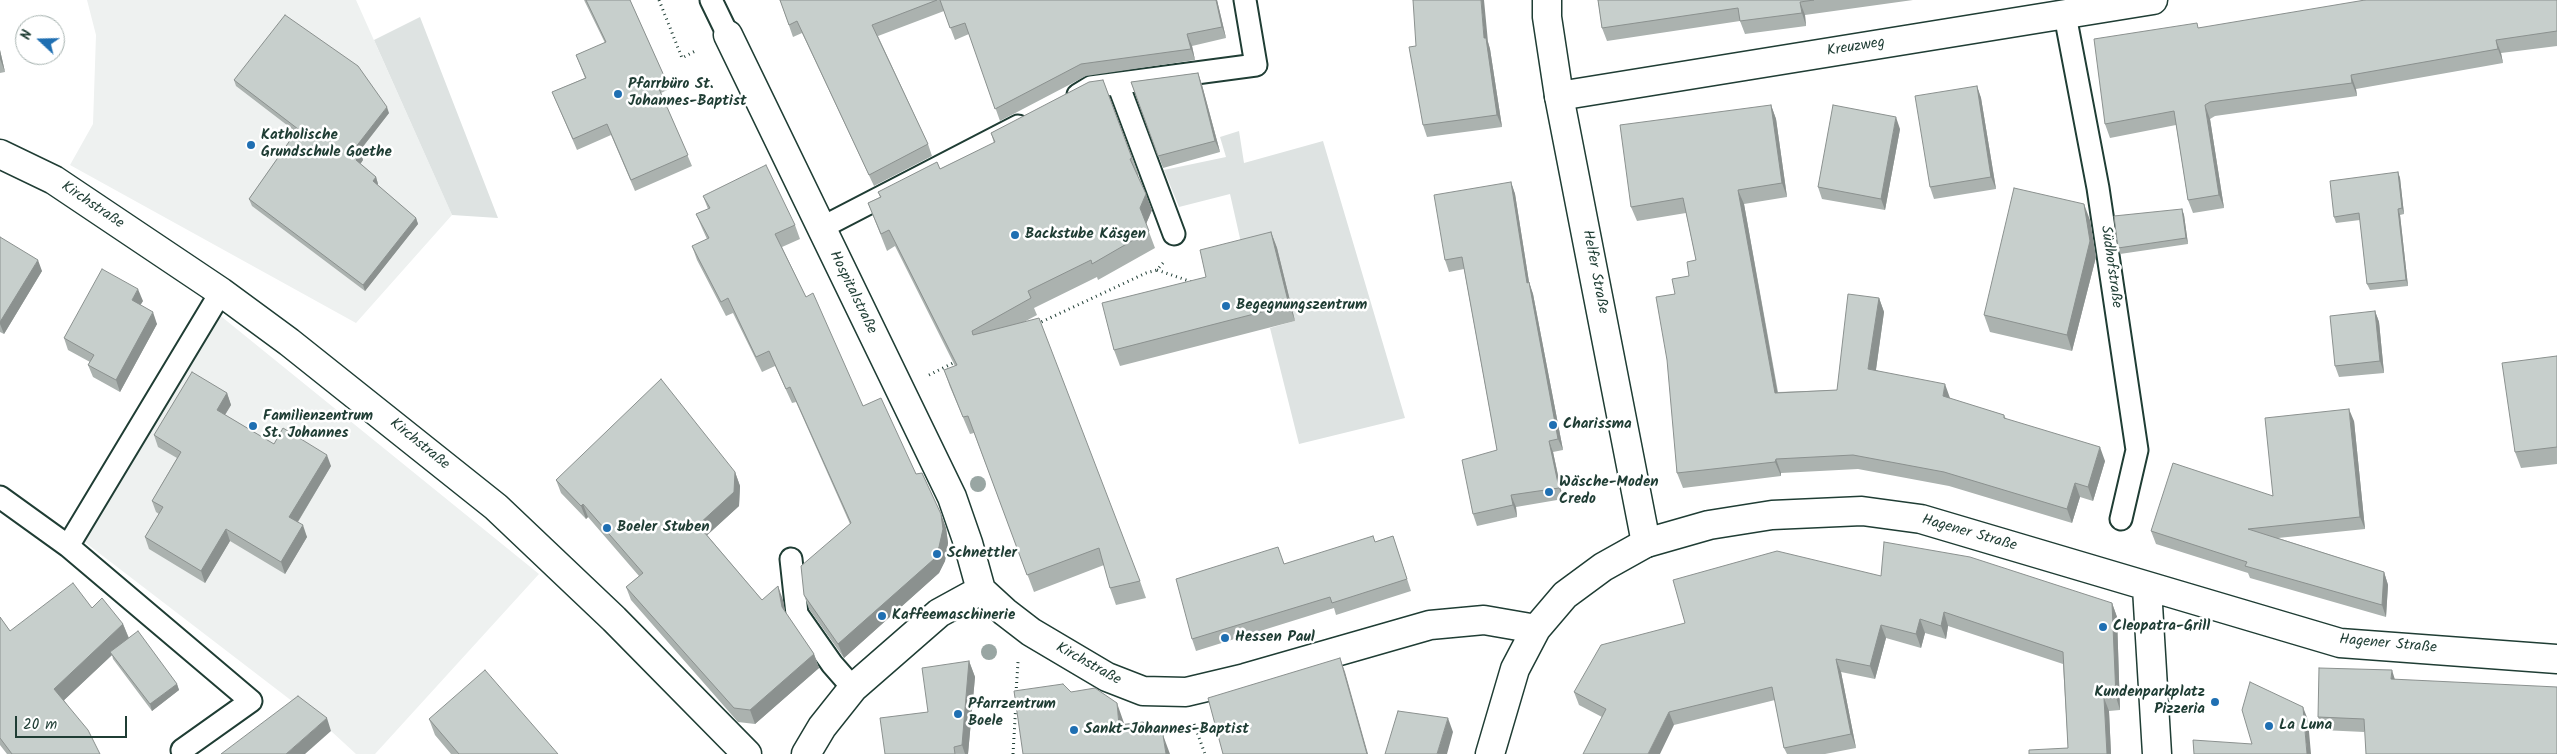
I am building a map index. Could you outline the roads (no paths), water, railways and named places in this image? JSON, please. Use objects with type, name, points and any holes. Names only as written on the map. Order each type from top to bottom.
[{"type":"street","name":"Helfer Straße","points":[[1547,0],[1547,17],[1559,96],[1646,543]]},
{"type":"street","name":"Kreuzweg","points":[[1559,96],[2153,0]]},
{"type":"street","name":"Hospitalstraße","points":[[728,34],[952,497],[968,543],[981,590]]},
{"type":"street","name":"Kirchstraße","points":[[0,154],[54,180],[221,292],[289,342],[511,519],[747,754]]},
{"type":"street","name":"Hagener Straße","points":[[1490,754],[1514,668],[1536,629],[1565,595],[1603,567],[1646,543],[1709,525],[1772,515],[1862,511],[1921,519],[2147,588],[2340,643],[2557,659]]},
{"type":"street","points":[[2147,588],[2157,754]]},
{"type":"street","name":"Kirchstraße","points":[[981,590],[1005,612],[1032,632],[1107,677],[1143,691],[1186,692],[1245,678],[1430,626],[1484,620],[1536,629]]},
{"type":"street","points":[[806,754],[822,727],[853,688],[939,613],[981,590]]},
{"type":"lane","name":"Hospitalstraße","points":[[711,0],[728,34]]},
{"type":"lane","points":[[821,228],[1091,87],[1256,65],[1245,0]]},
{"type":"lane","name":"Südhofstraße","points":[[2065,15],[2098,188],[2137,450],[2121,519]]},
{"type":"lane","points":[[1118,84],[1174,234]]},
{"type":"lane","points":[[68,546],[221,292]]},
{"type":"lane","points":[[0,497],[68,546],[251,701],[182,750]]},
{"type":"lane","points":[[791,559],[797,614],[832,664],[853,688]]},
{"type":"place","name":"Pfarrbüro St. Johannes-Baptist","points":[[618,94]]},
{"type":"place","name":"Katholische Grundschule Goethe","points":[[251,145]]},
{"type":"place","name":"Backstube Käsgen","points":[[1015,235]]},
{"type":"place","name":"Begegnungszentrum","points":[[1226,306]]},
{"type":"place","name":"Charissma","points":[[1553,425]]},
{"type":"place","name":"Familienzentrum St. Johannes","points":[[253,426]]},
{"type":"place","name":"Wäsche-Moden Credo","points":[[1549,492]]},
{"type":"place","name":"Boeler Stuben","points":[[607,528]]},
{"type":"place","name":"Schnettler","points":[[937,554]]},
{"type":"place","name":"Kaffeemaschinerie","points":[[882,616]]},
{"type":"place","name":"Cleopatra-Grill","points":[[2103,627]]},
{"type":"place","name":"Hessen Paul","points":[[1225,638]]},
{"type":"place","name":"Kundenparkplatz Pizzeria","points":[[2215,702]]},
{"type":"place","name":"Pfarrzentrum Boele","points":[[958,714]]},
{"type":"place","name":"La Luna","points":[[2269,726]]},
{"type":"place","name":"Sankt-Johannes-Baptist","points":[[1074,730]]}]
